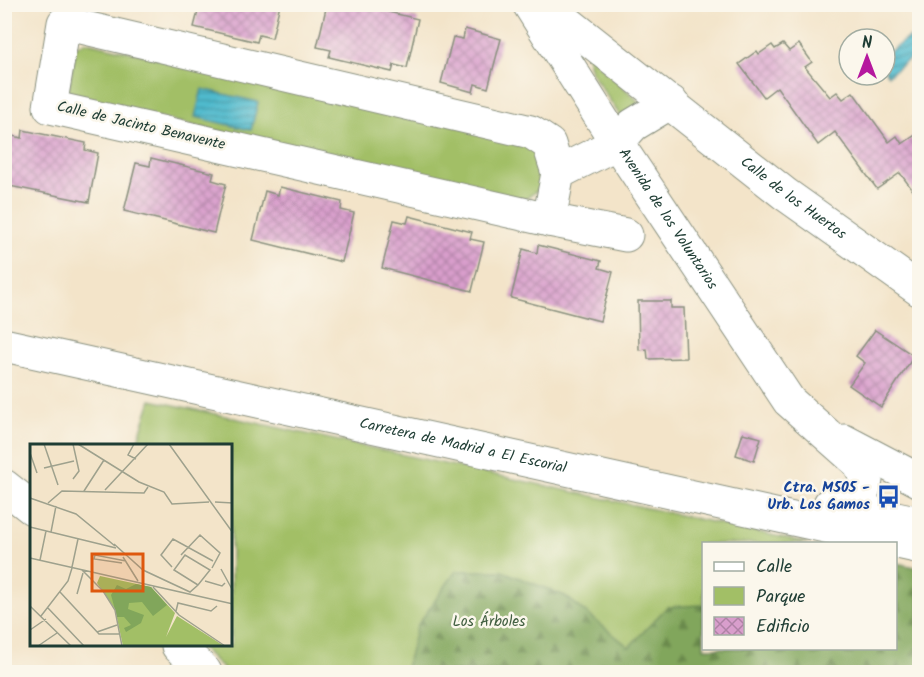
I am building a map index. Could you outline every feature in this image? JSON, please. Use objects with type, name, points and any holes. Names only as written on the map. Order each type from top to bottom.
[{"type":"main road","name":"Avenida de los Voluntarios","points":[[529,4],[617,143],[789,401],[860,464],[866,480],[859,496],[837,505]]},
{"type":"main road","name":"Calle de los Huertos","points":[[544,4],[785,194],[920,290]]},
{"type":"main road","name":"Calle de los Huertos","points":[[578,4],[671,102]]},
{"type":"main road","name":"Calle de Jacinto Benavente","points":[[549,220],[558,173],[549,144],[531,132],[64,23],[50,107],[549,220],[626,236]]},
{"type":"main road","points":[[558,173],[617,143],[633,125],[671,102]]},
{"type":"main road","points":[[640,176],[647,141],[665,128],[705,130]]},
{"type":"main road","name":"Carretera de Madrid a El Escorial","points":[[4,326],[920,523]]},
{"type":"main road","name":"Carretera de Madrid a El Escorial","points":[[4,345],[920,547]]},
{"type":"main road","name":"Avenida de los Voluntarios","points":[[817,427],[920,481]]},
{"type":"main road","points":[[4,486],[30,506]]},
{"type":"main road","points":[[180,647],[205,672]]},
{"type":"green space","points":[[86,42],[527,141],[543,156],[542,187],[524,200],[75,99],[68,92],[76,46]]},
{"type":"green space","points":[[586,51],[640,103],[623,120],[591,72]]},
{"type":"green space","points":[[151,400],[803,542],[702,542],[702,650],[897,650],[897,563],[919,568],[919,672],[226,672],[201,647],[232,647],[232,444],[137,444]]},
{"type":"green space","name":"Los Árboles","points":[[897,563],[919,568],[919,672],[405,672],[417,626],[456,571],[502,571],[565,596],[629,647],[667,607],[702,605],[702,650],[897,650]]},
{"type":"water","points":[[909,37],[919,52],[897,68],[897,46]]},
{"type":"water","points":[[202,89],[258,102],[251,130],[195,117]]},
{"type":"building","points":[[200,4],[280,4],[272,38],[259,35],[257,42],[194,27]]},
{"type":"building","points":[[327,4],[355,4],[418,19],[407,68],[394,65],[392,72],[329,57],[331,50],[317,47]]},
{"type":"building","points":[[465,29],[501,39],[488,88],[475,84],[473,92],[441,83],[453,37],[463,39]]},
{"type":"building","points":[[783,44],[789,51],[799,44],[812,62],[805,67],[830,97],[837,92],[843,99],[853,92],[889,142],[897,136],[902,144],[920,132],[920,200],[900,173],[877,189],[835,132],[818,145],[777,87],[764,97],[739,64],[757,51],[759,54],[772,45],[775,49]]},
{"type":"building","points":[[23,130],[86,143],[85,150],[98,153],[89,202],[4,185],[4,152],[8,135],[22,138]]},
{"type":"building","points":[[151,158],[214,173],[212,180],[226,184],[214,233],[124,211],[136,163],[150,166]]},
{"type":"building","points":[[280,187],[342,202],[341,210],[354,213],[342,262],[253,240],[265,191],[278,195]]},
{"type":"building","points":[[409,216],[472,232],[470,239],[484,242],[472,291],[382,268],[394,220],[407,223]]},
{"type":"building","points":[[538,245],[601,261],[599,268],[613,272],[600,321],[511,298],[523,249],[537,253]]},
{"type":"building","points":[[638,301],[671,301],[671,308],[684,308],[686,358],[648,359],[647,349],[639,350]]},
{"type":"building","points":[[875,330],[914,356],[881,407],[849,385],[865,363],[856,356]]},
{"type":"building","points":[[743,433],[761,438],[754,461],[736,455]]},
{"type":"place","name":"Ctra. M505 - Urb. Los Gamos","points":[[888,497]]}]
